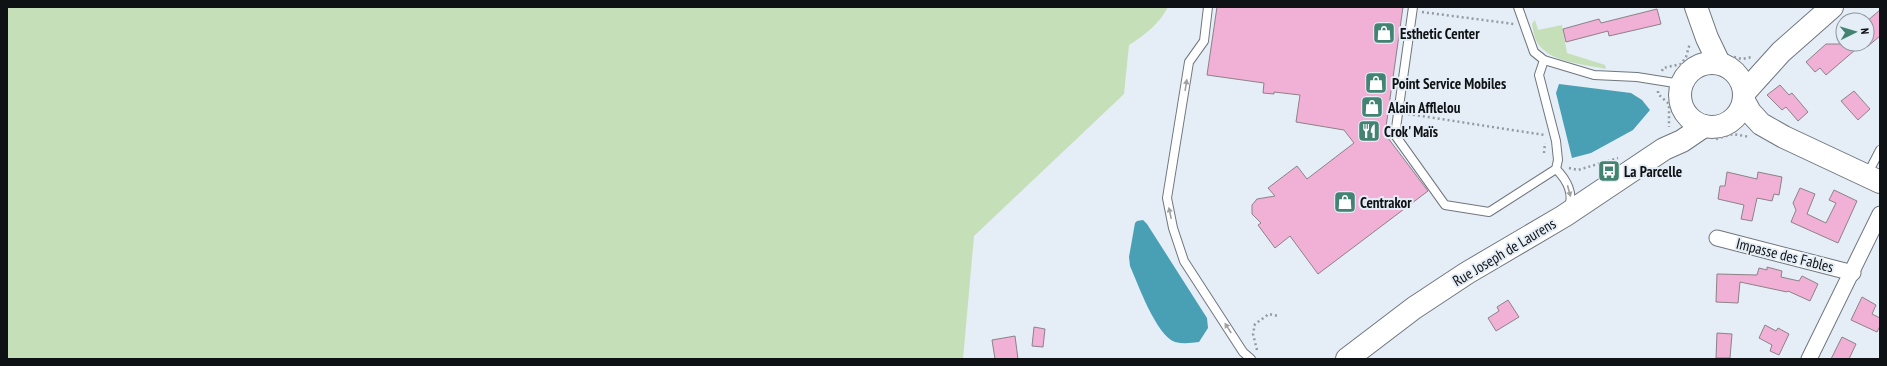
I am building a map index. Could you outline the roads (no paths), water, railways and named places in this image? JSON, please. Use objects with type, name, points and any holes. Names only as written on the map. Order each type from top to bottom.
[{"type":"main road","points":[[1715,129],[1738,114],[1744,97],[1781,52],[1832,7]]},
{"type":"main road","points":[[1697,10],[1725,66]]},
{"type":"main road","points":[[1696,66],[1697,10]]},
{"type":"main road","points":[[1725,66],[1753,64],[1781,52]]},
{"type":"main road","points":[[1784,137],[1715,129],[1695,123],[1684,111],[1680,93],[1681,84],[1685,77],[1696,66],[1711,62],[1725,66],[1738,75],[1750,112],[1761,124],[1784,137],[1873,179]]},
{"type":"main road","name":"Rue Joseph de Laurens","points":[[1664,149],[1675,133],[1684,111]]},
{"type":"main road","name":"Rue Joseph de Laurens","points":[[1347,359],[1414,308],[1467,273],[1564,216],[1664,149],[1715,129]]},
{"type":"street","points":[[1809,359],[1853,273],[1880,214]]},
{"type":"street","name":"Impasse des Fables","points":[[1717,238],[1853,273]]},
{"type":"lane","points":[[1208,7],[1204,41],[1189,62],[1167,198],[1173,228],[1184,261],[1243,352],[1255,357]]},
{"type":"lane","points":[[1518,7],[1534,52],[1544,60],[1594,75],[1637,77],[1681,84]]},
{"type":"lane","points":[[1413,10],[1395,135],[1445,205],[1489,212],[1556,167]]},
{"type":"lane","points":[[1544,60],[1539,75],[1556,141],[1556,167],[1565,179],[1571,197],[1569,207],[1564,216]]},
{"type":"lane","points":[[1873,179],[1880,150]]},
{"type":"water","points":[[1559,84],[1631,93],[1642,100],[1650,110],[1633,130],[1591,153],[1572,158],[1556,93]]},
{"type":"water","points":[[1143,220],[1207,318],[1208,328],[1199,342],[1175,342],[1161,330],[1148,308],[1130,266],[1129,257],[1135,223]]},
{"type":"place","name":"Esthetic Center","points":[[1384,33]]},
{"type":"place","name":"Point Service Mobiles","points":[[1376,83]]},
{"type":"place","name":"Alain Afflelou","points":[[1372,107]]},
{"type":"place","name":"Crok' Maïs","points":[[1369,131]]},
{"type":"place","name":"La Parcelle","points":[[1609,171]]},
{"type":"place","name":"Centrakor","points":[[1345,202]]}]
